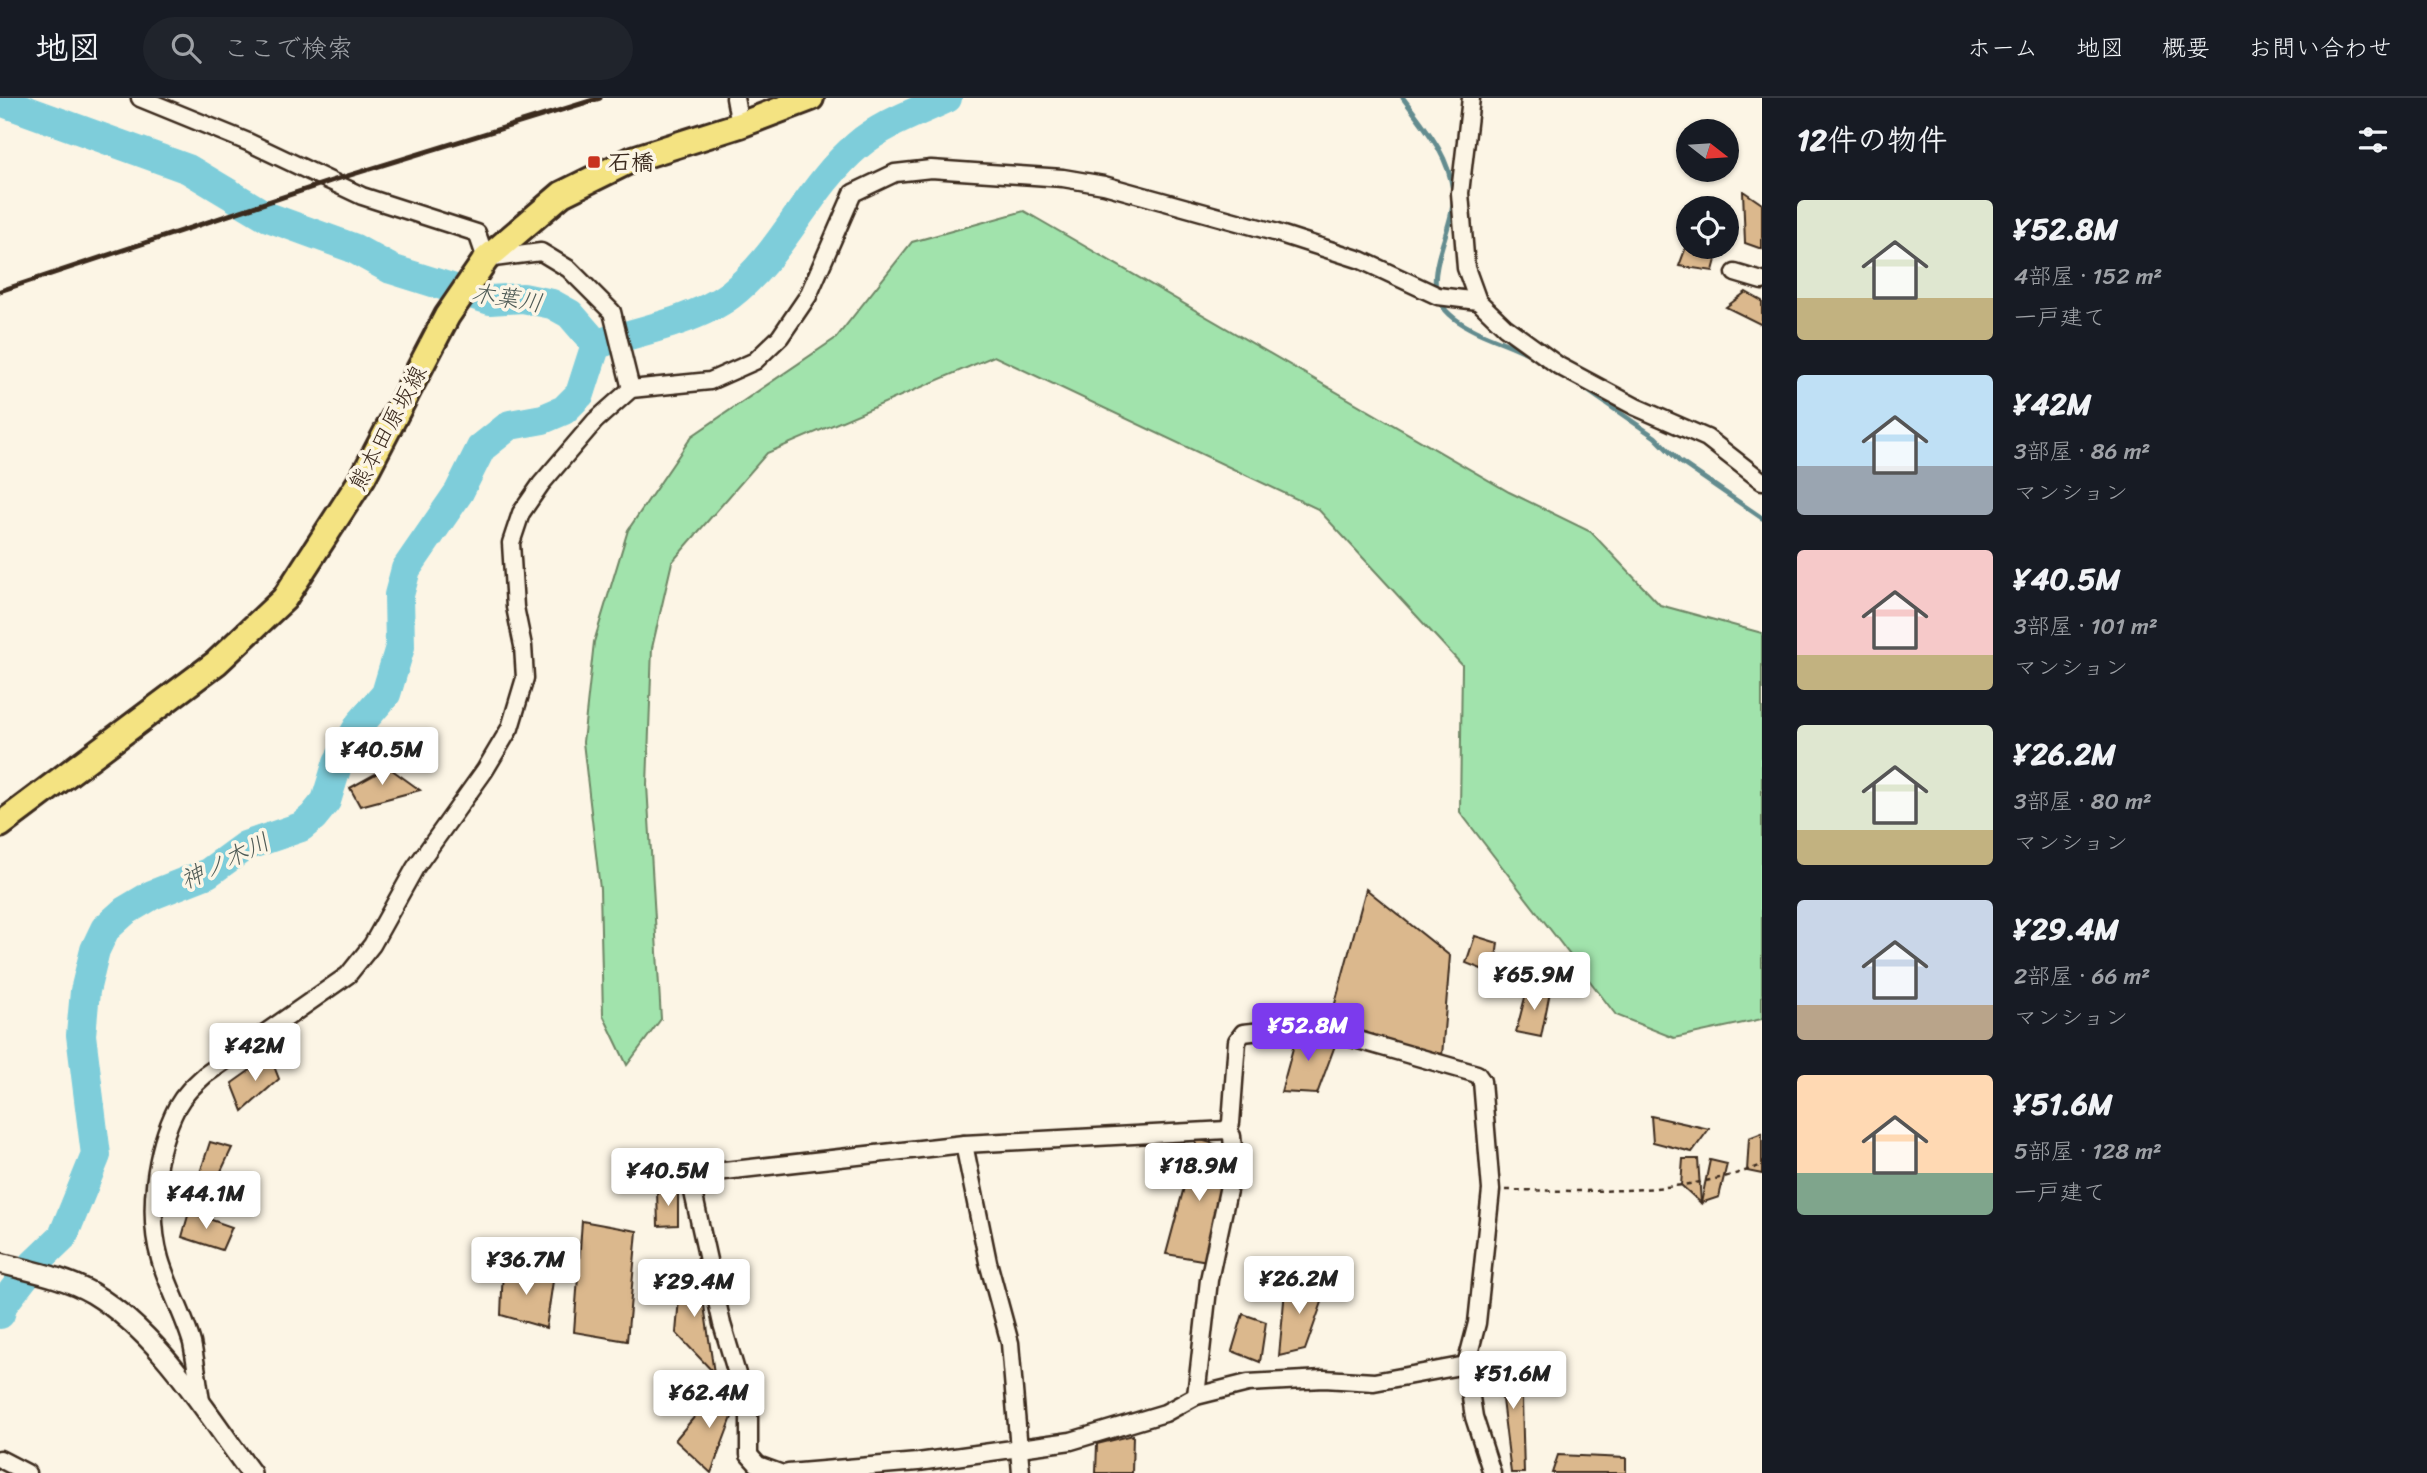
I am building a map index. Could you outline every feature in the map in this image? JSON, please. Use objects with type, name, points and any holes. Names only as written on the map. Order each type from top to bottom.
[{"type":"main road","name":"熊本田原坂線","points":[[0,825],[216,663],[284,598],[363,477],[447,316],[481,267],[562,194],[633,159],[740,125],[811,98]]},
{"type":"street","points":[[140,98],[248,142],[362,196],[477,233],[481,267],[541,252],[569,269],[612,312],[632,389]]},
{"type":"street","points":[[735,98],[740,125]]},
{"type":"street","points":[[1471,98],[1460,193],[1466,268],[1478,301],[1505,327],[1559,366],[1636,407],[1707,438],[1762,481]]},
{"type":"street","points":[[201,1404],[191,1342],[172,1297],[159,1255],[155,1217],[156,1178],[176,1108],[186,1093],[205,1075],[348,975],[372,944],[415,868],[485,770],[510,728],[525,678],[523,646],[515,607],[511,543],[521,513],[595,421],[632,389],[710,381],[755,360],[780,337],[808,296],[853,193],[895,173],[931,169],[1063,178],[1104,185],[1361,260],[1438,296],[1478,301]]},
{"type":"street","points":[[1735,273],[1762,281]]},
{"type":"street","points":[[1227,1130],[1231,1123],[1237,1041],[1244,1033],[1309,1026],[1477,1074],[1482,1081],[1491,1190],[1478,1323],[1466,1365],[1474,1417],[1492,1473]]},
{"type":"street","points":[[780,1473],[758,1465],[749,1455],[749,1414],[722,1324],[691,1183],[698,1174],[964,1144],[1227,1130]]},
{"type":"street","points":[[1196,1396],[1209,1280],[1234,1162],[1232,1136],[1227,1130]]},
{"type":"street","points":[[964,1144],[988,1262],[1010,1343],[1021,1473]]},
{"type":"street","points":[[0,1263],[63,1280],[92,1293],[143,1332],[201,1404],[246,1470]]},
{"type":"street","points":[[788,1473],[1018,1450],[1071,1441],[1165,1413],[1196,1396],[1248,1383],[1324,1379],[1374,1382],[1466,1365]]},
{"type":"street","points":[[0,1459],[27,1473]]},
{"type":"path","points":[[1491,1190],[1596,1191],[1703,1184],[1762,1165]]},
{"type":"green space","points":[[1024,211],[1509,492],[1591,532],[1660,605],[1762,633],[1762,1019],[1674,1038],[1616,1015],[1460,812],[1462,665],[1318,509],[994,356],[767,453],[672,562],[652,648],[647,785],[661,1019],[627,1065],[603,1015],[600,889],[583,742],[594,642],[628,530],[692,436],[836,338],[912,242]]},
{"type":"building","points":[[1743,191],[1762,204],[1762,249],[1745,243]]},
{"type":"building","points":[[1682,259],[1716,259],[1713,271],[1679,266]]},
{"type":"building","points":[[1746,292],[1762,301],[1762,325],[1726,307]]},
{"type":"building","points":[[388,767],[420,790],[360,806],[350,788]]},
{"type":"building","points":[[1366,889],[1450,956],[1442,1056],[1330,1022]]},
{"type":"building","points":[[1475,936],[1498,943],[1494,974],[1466,963]]},
{"type":"building","points":[[1528,986],[1550,992],[1541,1037],[1516,1032]]},
{"type":"building","points":[[1298,1030],[1337,1040],[1317,1094],[1281,1092]]},
{"type":"building","points":[[270,1056],[279,1079],[243,1111],[232,1083]]},
{"type":"building","points":[[1651,1116],[1709,1129],[1692,1152],[1653,1142]]},
{"type":"building","points":[[1762,1133],[1762,1174],[1747,1171],[1749,1138]]},
{"type":"building","points":[[1197,1139],[1229,1148],[1208,1261],[1166,1254]]},
{"type":"building","points":[[210,1142],[232,1148],[216,1182],[199,1176]]},
{"type":"building","points":[[1683,1159],[1698,1159],[1701,1203],[1681,1185]]},
{"type":"building","points":[[1710,1160],[1727,1164],[1719,1197],[1701,1203]]},
{"type":"building","points":[[657,1190],[678,1190],[678,1225],[658,1226]]},
{"type":"building","points":[[189,1212],[232,1227],[222,1250],[182,1237]]},
{"type":"building","points":[[582,1221],[637,1231],[627,1341],[574,1332]]},
{"type":"building","points":[[503,1267],[553,1281],[546,1328],[501,1315]]},
{"type":"building","points":[[681,1275],[700,1278],[714,1373],[676,1333]]},
{"type":"building","points":[[1286,1279],[1326,1291],[1305,1350],[1279,1356]]},
{"type":"building","points":[[1243,1314],[1266,1322],[1260,1362],[1232,1351]]},
{"type":"building","points":[[1497,1359],[1521,1362],[1524,1473],[1511,1473]]},
{"type":"building","points":[[740,1396],[711,1473],[675,1440],[711,1397]]},
{"type":"building","points":[[1133,1435],[1132,1473],[1096,1473],[1097,1444]]},
{"type":"building","points":[[1558,1455],[1626,1458],[1626,1473],[1552,1473]]},
{"type":"waterway","name":"木葉川","points":[[0,101],[188,169],[268,217],[353,248],[391,269],[490,300],[523,298],[552,304],[570,314],[596,344],[701,312],[730,295],[749,279],[824,181],[858,145],[889,125],[947,98]]},
{"type":"waterway","points":[[1403,98],[1441,153],[1453,191],[1453,206],[1436,274],[1436,290],[1442,305],[1463,324],[1531,355]]},
{"type":"waterway","name":"神ノ木川","points":[[0,1314],[3,1304],[34,1264],[63,1236],[96,1155],[81,1035],[85,991],[95,950],[105,929],[125,911],[152,895],[208,873],[245,846],[301,827],[313,817],[326,801],[338,762],[360,724],[386,694],[400,647],[399,595],[406,569],[459,492],[481,448],[510,425],[543,419],[564,410],[580,394],[596,344]]},
{"type":"waterway","points":[[1581,386],[1655,437],[1679,461],[1762,518]]},
{"type":"railway","points":[[0,291],[331,181],[600,98]]},
{"type":"place","name":"石橋","points":[[594,162]]}]
